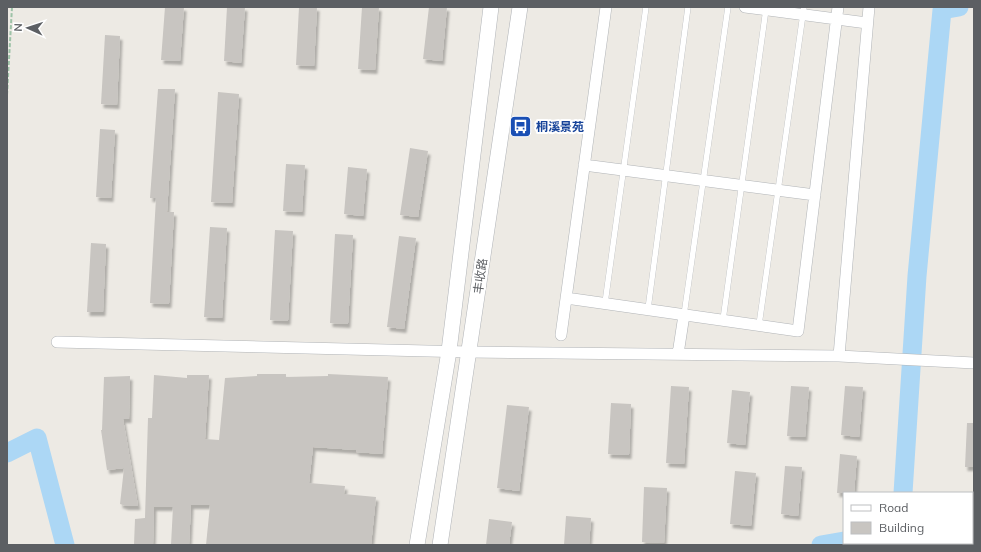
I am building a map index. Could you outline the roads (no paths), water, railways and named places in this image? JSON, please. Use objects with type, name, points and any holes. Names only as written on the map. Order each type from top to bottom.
[{"type":"main road","name":"丰收路","points":[[417,545],[449,351],[492,7]]},
{"type":"main road","name":"丰收路","points":[[440,545],[520,7]]},
{"type":"street","points":[[561,335],[606,7]]},
{"type":"street","points":[[745,7],[803,11],[837,19],[867,23]]},
{"type":"street","points":[[566,298],[798,330],[838,7]]},
{"type":"street","points":[[839,356],[869,7]]},
{"type":"street","points":[[584,165],[815,195]]},
{"type":"street","points":[[678,354],[684,314]]},
{"type":"street","points":[[57,342],[469,352],[839,356],[974,363]]},
{"type":"lane","points":[[605,303],[646,7]]},
{"type":"lane","points":[[648,309],[688,7]]},
{"type":"lane","points":[[684,314],[728,7]]},
{"type":"lane","points":[[723,320],[766,8]]},
{"type":"lane","points":[[758,325],[803,11]]},
{"type":"waterway","points":[[903,492],[917,276],[942,10],[959,7]]},
{"type":"waterway","points":[[7,453],[37,438],[65,545]]},
{"type":"waterway","points":[[821,545],[843,541]]},
{"type":"place","name":"桐溪景苑","points":[[521,126]]}]
